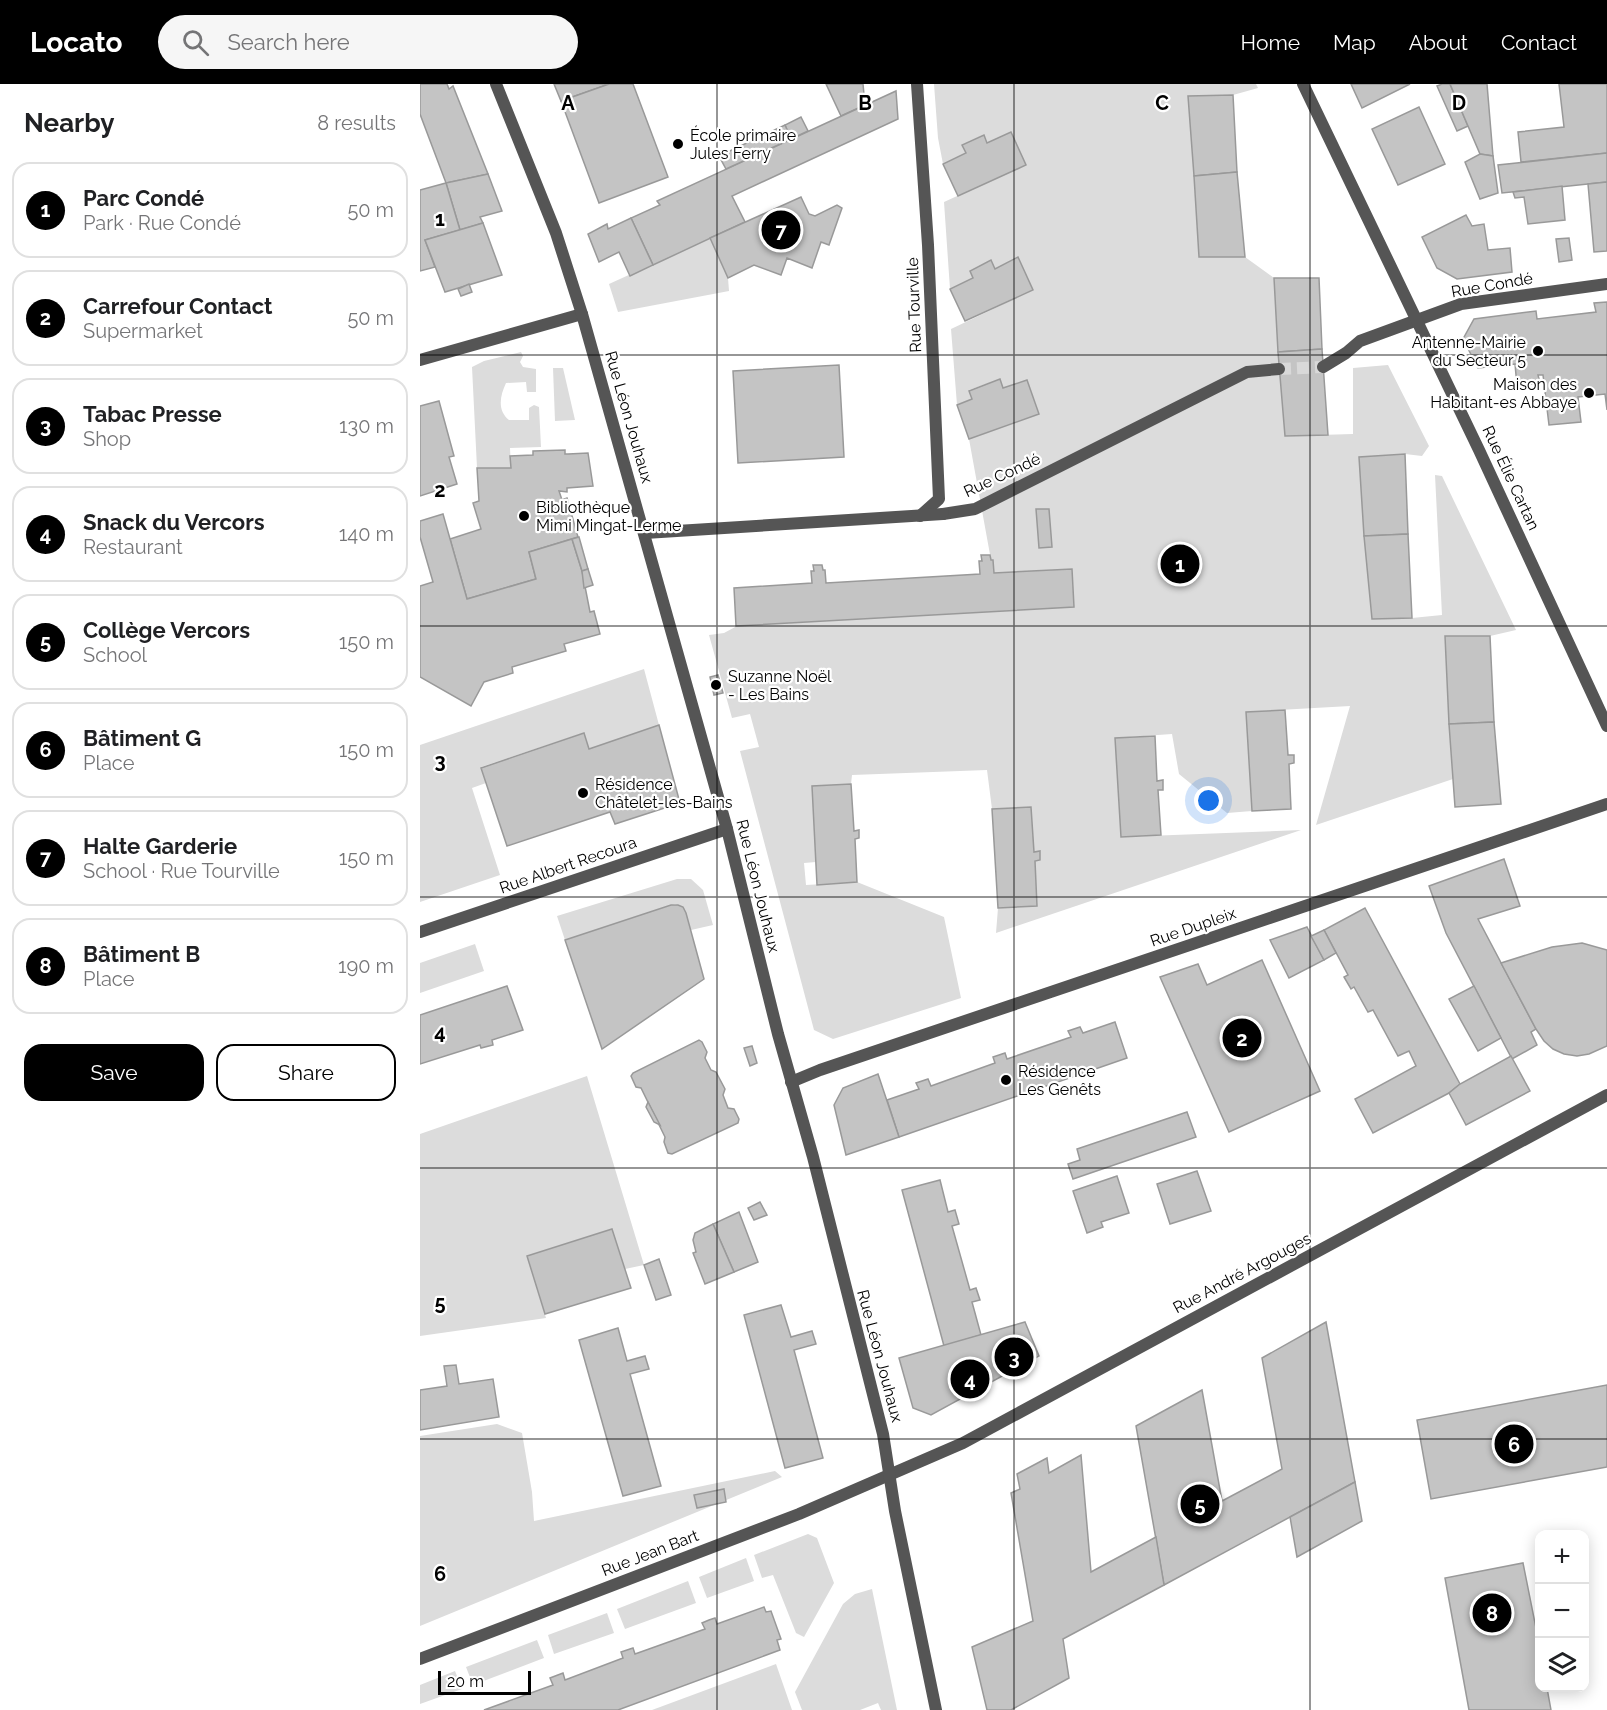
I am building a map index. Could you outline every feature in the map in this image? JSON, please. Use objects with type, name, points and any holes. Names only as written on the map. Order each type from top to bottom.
[{"type":"street","name":"Rue Léon Jouhaux","points":[[496,84],[556,233],[582,314],[727,829],[883,1434],[895,1511],[936,1710]]},
{"type":"street","name":"Rue Tourville","points":[[917,84],[928,256],[939,499],[920,516]]},
{"type":"street","name":"Rue Élie Cartan","points":[[1303,84],[1479,450],[1607,726]]},
{"type":"street","name":"Rue Condé","points":[[1323,366],[1346,353],[1360,341],[1461,304],[1607,284]]},
{"type":"street","points":[[420,360],[582,314]]},
{"type":"street","name":"Rue Condé","points":[[645,533],[920,516],[975,509],[1157,415],[1247,372],[1280,369]]},
{"type":"street","name":"Rue Dupleix","points":[[791,1082],[820,1070],[1607,804]]},
{"type":"street","name":"Rue Albert Recoura","points":[[420,932],[727,829]]},
{"type":"street","name":"Rue André Argouges","points":[[890,1476],[963,1443],[1607,1095]]},
{"type":"street","name":"Rue Jean Bart","points":[[420,1659],[890,1476]]},
{"type":"shaded area","points":[[934,84],[1256,84],[1258,88],[1233,95],[1189,97],[1199,257],[1245,257],[1274,278],[1285,436],[1353,434],[1353,368],[1388,365],[1429,446],[1422,456],[1405,454],[1359,457],[1372,619],[1442,615],[1435,475],[1442,476],[1516,630],[1490,636],[1445,637],[1453,779],[1316,825],[1350,706],[1246,712],[1252,811],[1227,813],[1179,774],[1172,734],[1115,738],[1121,837],[1301,830],[996,933],[998,908],[1037,905],[1035,861],[1040,860],[1040,852],[1034,852],[1031,807],[992,809],[987,770],[852,775],[851,784],[812,786],[816,862],[804,863],[806,885],[857,882],[944,917],[961,998],[833,1039],[814,1030],[740,751],[759,747],[750,714],[732,718],[709,635],[724,633],[737,626],[1074,607],[1071,569],[994,573],[969,439],[1039,413],[1027,380],[1003,388],[1000,379],[969,390],[972,399],[957,405],[951,329],[1033,290],[1018,257],[995,269],[991,261],[970,271],[973,278],[950,289],[944,202],[1025,165],[988,143],[984,135],[966,153],[943,164],[938,138]]},
{"type":"shaded area","points":[[710,238],[728,278],[729,291],[618,312],[609,284]]},
{"type":"shaded area","points":[[521,352],[523,356],[520,362],[523,367],[536,369],[536,392],[527,392],[526,382],[506,383],[502,393],[501,407],[509,420],[529,420],[529,408],[534,405],[539,407],[541,447],[510,448],[511,468],[477,468],[472,367],[484,361]]},
{"type":"shaded area","points":[[553,368],[563,368],[575,420],[555,421]]},
{"type":"shaded area","points":[[644,669],[659,725],[589,749],[583,733],[481,767],[486,783],[472,788],[500,875],[420,902],[420,745]]},
{"type":"shaded area","points":[[677,879],[691,879],[703,890],[713,925],[691,930],[683,907],[675,904],[565,940],[557,916]]},
{"type":"shaded area","points":[[475,944],[484,971],[420,993],[420,963]]},
{"type":"shaded area","points":[[587,1076],[644,1265],[625,1269],[612,1229],[527,1256],[546,1318],[420,1336],[420,1134]]},
{"type":"shaded area","points":[[497,1424],[522,1433],[532,1492],[534,1521],[775,1471],[782,1477],[420,1626],[420,1436]]},
{"type":"shaded area","points":[[808,1534],[817,1538],[834,1583],[804,1637],[796,1633],[773,1575],[762,1578],[754,1555]]},
{"type":"shaded area","points":[[746,1558],[754,1581],[707,1598],[699,1577]]},
{"type":"shaded area","points":[[688,1581],[696,1603],[625,1629],[617,1609]]},
{"type":"shaded area","points":[[872,1589],[897,1710],[881,1710],[878,1703],[860,1710],[802,1710],[795,1692],[843,1604],[855,1594]]},
{"type":"shaded area","points":[[607,1613],[614,1633],[554,1654],[548,1635]]},
{"type":"shaded area","points":[[537,1640],[544,1658],[473,1685],[466,1667]]},
{"type":"shaded area","points":[[776,1664],[792,1710],[652,1710]]},
{"type":"shaded area","points":[[455,1671],[462,1689],[420,1704],[420,1685]]},
{"type":"building","points":[[420,84],[447,84],[449,89],[453,86],[488,174],[446,183],[420,114]]},
{"type":"building","points":[[554,84],[609,84],[561,101]]},
{"type":"building","points":[[609,84],[633,84],[668,177],[599,203],[561,101]]},
{"type":"building","points":[[826,84],[863,84],[865,105],[841,116]]},
{"type":"building","points":[[1351,84],[1410,84],[1362,108]]},
{"type":"building","points":[[1450,84],[1468,126],[1457,131],[1437,86]]},
{"type":"building","points":[[1450,84],[1487,84],[1493,156],[1480,154]]},
{"type":"building","points":[[1559,84],[1607,84],[1607,153],[1521,162],[1518,132],[1564,127]]},
{"type":"building","points":[[896,91],[898,119],[732,196],[745,222],[653,265],[631,218],[660,205],[657,201]]},
{"type":"building","points":[[1233,95],[1237,172],[1194,176],[1188,96]]},
{"type":"building","points":[[1419,107],[1445,164],[1398,185],[1372,129]]},
{"type":"building","points":[[801,117],[808,131],[791,139],[785,125]]},
{"type":"building","points":[[785,125],[791,139],[726,169],[719,156]]},
{"type":"building","points":[[1011,132],[1026,165],[958,196],[943,164],[966,153],[962,145],[984,135],[987,143]]},
{"type":"building","points":[[1607,153],[1607,182],[1502,193],[1498,165]]},
{"type":"building","points":[[1480,154],[1493,156],[1498,193],[1480,199],[1465,162]]},
{"type":"building","points":[[1237,172],[1245,257],[1199,257],[1194,176]]},
{"type":"building","points":[[488,174],[502,211],[480,217],[483,223],[460,230],[446,183]]},
{"type":"building","points":[[1607,182],[1607,251],[1594,252],[1588,184]]},
{"type":"building","points":[[446,183],[460,230],[425,240],[435,267],[420,271],[420,190]]},
{"type":"building","points":[[1562,186],[1565,220],[1528,224],[1524,197],[1515,198],[1513,192]]},
{"type":"building","points":[[801,197],[809,214],[815,216],[837,205],[842,208],[829,245],[821,242],[812,268],[787,258],[781,275],[754,265],[728,278],[710,238]]},
{"type":"building","points":[[1466,215],[1472,226],[1484,224],[1488,250],[1510,248],[1512,272],[1457,279],[1437,268],[1422,237]]},
{"type":"building","points":[[631,218],[653,265],[630,276],[619,252],[599,262],[588,234],[607,224],[608,229]]},
{"type":"building","points":[[483,223],[502,275],[445,292],[425,240]]},
{"type":"building","points":[[1569,238],[1572,260],[1559,262],[1556,239]]},
{"type":"building","points":[[1018,257],[1033,290],[965,321],[950,289],[973,278],[970,271],[991,260],[995,269]]},
{"type":"building","points":[[1274,278],[1319,278],[1322,349],[1278,352]]},
{"type":"building","points":[[469,284],[472,292],[461,296],[458,289]]},
{"type":"building","name":"Antenne-Mairie du Secteur 5","points":[[1607,302],[1607,410],[1605,394],[1578,397],[1581,422],[1549,425],[1543,375],[1538,375],[1540,383],[1517,386],[1515,364],[1478,368],[1463,339],[1474,319],[1536,311],[1537,319],[1596,312],[1594,303]]},
{"type":"building","points":[[1322,349],[1328,435],[1285,436],[1278,352]]},
{"type":"building","points":[[839,365],[844,457],[738,463],[733,371]]},
{"type":"building","points":[[1000,379],[1003,388],[1027,380],[1039,414],[969,439],[957,405],[972,399],[969,391]]},
{"type":"building","points":[[439,401],[454,456],[449,457],[457,484],[420,496],[420,406]]},
{"type":"building","name":"Bibliothèque Mimi Mingat-Lerme","points":[[565,450],[565,454],[588,453],[593,486],[567,488],[567,492],[559,491],[562,500],[567,498],[578,537],[529,552],[536,579],[467,599],[450,539],[481,529],[473,503],[479,501],[477,468],[511,468],[510,456],[533,455],[533,451]]},
{"type":"building","points":[[1405,454],[1408,534],[1364,536],[1359,457]]},
{"type":"building","points":[[1036,509],[1049,509],[1052,547],[1039,548]]},
{"type":"building","points":[[443,514],[467,599],[536,579],[529,552],[572,539],[582,571],[590,612],[594,611],[600,634],[564,644],[566,651],[512,667],[513,673],[484,682],[471,706],[420,677],[420,586],[433,582],[420,537],[420,521]]},
{"type":"building","points":[[1408,534],[1412,618],[1372,619],[1364,536]]},
{"type":"building","points":[[579,537],[588,569],[582,571],[572,539]]},
{"type":"building","points":[[981,555],[990,555],[993,560],[994,573],[1072,569],[1074,607],[736,626],[734,588],[812,583],[813,565],[822,565],[825,570],[826,583],[980,574]]},
{"type":"building","points":[[588,569],[593,585],[584,588],[582,571]]},
{"type":"building","points":[[1445,636],[1490,636],[1494,722],[1449,724]]},
{"type":"building","name":"Suzanne Noël - Les Bains","points":[[718,675],[723,693],[714,695],[710,677]]},
{"type":"building","points":[[1285,710],[1288,755],[1294,755],[1294,763],[1289,764],[1291,809],[1252,811],[1246,712]]},
{"type":"building","points":[[1494,722],[1501,804],[1455,807],[1449,724]]},
{"type":"building","name":"Résidence Châtelet-les-Bains","points":[[659,725],[680,803],[615,824],[610,812],[507,846],[481,768],[584,733],[589,749]]},
{"type":"building","points":[[1155,736],[1157,781],[1163,780],[1163,790],[1158,790],[1161,835],[1121,837],[1115,738]]},
{"type":"building","points":[[851,784],[854,831],[859,830],[859,838],[855,839],[857,882],[817,885],[812,786]]},
{"type":"building","points":[[1031,807],[1034,852],[1040,851],[1040,860],[1035,861],[1037,906],[998,908],[992,809]]},
{"type":"building","points":[[1504,859],[1520,906],[1478,919],[1536,1029],[1531,1032],[1537,1045],[1512,1059],[1446,933],[1429,886]]},
{"type":"building","points":[[671,905],[683,907],[686,913],[704,979],[602,1049],[565,940]]},
{"type":"building","points":[[1365,908],[1460,1084],[1449,1093],[1373,1133],[1355,1099],[1416,1066],[1409,1051],[1398,1056],[1373,1010],[1368,1012],[1354,987],[1351,989],[1344,977],[1348,975],[1324,930]]},
{"type":"building","points":[[1307,927],[1324,960],[1289,978],[1270,940]]},
{"type":"building","points":[[1324,930],[1336,953],[1324,960],[1311,936]]},
{"type":"building","points":[[1582,943],[1607,950],[1607,1046],[1589,1054],[1577,1056],[1553,1049],[1544,1041],[1501,963],[1552,947]]},
{"type":"building","points":[[1262,960],[1320,1091],[1229,1132],[1160,977],[1198,964],[1207,985]]},
{"type":"building","points":[[507,986],[523,1030],[492,1040],[493,1045],[481,1048],[480,1045],[420,1064],[420,1015]]},
{"type":"building","points":[[1474,986],[1501,1038],[1478,1051],[1449,999]]},
{"type":"building","name":"Résidence Les Genêts","points":[[1115,1022],[1127,1058],[899,1137],[887,1100],[919,1089],[916,1083],[928,1079],[931,1086],[995,1063],[993,1057],[1005,1053],[1007,1059],[1071,1037],[1068,1031],[1080,1027],[1083,1033]]},
{"type":"building","points":[[699,1040],[707,1052],[705,1058],[711,1070],[716,1072],[725,1089],[723,1095],[728,1108],[734,1109],[739,1119],[738,1123],[672,1154],[668,1153],[664,1142],[665,1137],[641,1088],[636,1087],[631,1076]]},
{"type":"building","points":[[752,1046],[757,1063],[750,1066],[744,1048]]},
{"type":"building","points":[[1511,1056],[1530,1091],[1466,1125],[1449,1093],[1460,1084]]},
{"type":"building","points":[[878,1074],[899,1137],[846,1155],[834,1105],[843,1088]]},
{"type":"building","points":[[648,1102],[660,1125],[654,1122],[646,1107]]},
{"type":"building","points":[[1187,1112],[1196,1137],[1073,1179],[1068,1164],[1080,1160],[1077,1149]]},
{"type":"building","points":[[1197,1171],[1211,1211],[1170,1224],[1157,1184]]},
{"type":"building","points":[[1117,1176],[1129,1213],[1101,1222],[1103,1227],[1087,1233],[1073,1191]]},
{"type":"building","points":[[940,1180],[948,1212],[955,1210],[959,1224],[952,1226],[970,1290],[976,1288],[980,1300],[972,1302],[981,1335],[944,1346],[902,1190]]},
{"type":"building","points":[[760,1202],[767,1215],[754,1220],[748,1208]]},
{"type":"building","points":[[739,1212],[758,1262],[734,1272],[713,1224]]},
{"type":"building","points":[[713,1224],[734,1272],[705,1284],[693,1253],[696,1252],[693,1240],[695,1233]]},
{"type":"building","points":[[612,1229],[631,1288],[545,1314],[527,1256]]},
{"type":"building","points":[[659,1259],[671,1295],[656,1300],[644,1265]]},
{"type":"building","points":[[781,1305],[791,1337],[812,1331],[816,1344],[794,1350],[823,1458],[785,1468],[744,1315]]},
{"type":"building","points":[[1025,1322],[1039,1356],[931,1415],[913,1408],[899,1358]]},
{"type":"building","points":[[1326,1322],[1355,1482],[1164,1585],[1136,1426],[1202,1390],[1222,1501],[1282,1469],[1262,1358]]},
{"type":"building","points":[[618,1328],[627,1361],[645,1356],[649,1369],[630,1374],[661,1486],[623,1496],[579,1340]]},
{"type":"building","points":[[456,1365],[459,1384],[493,1379],[499,1417],[420,1430],[420,1390],[447,1386],[444,1366]]},
{"type":"building","points":[[1607,1385],[1607,1467],[1431,1499],[1417,1420]]},
{"type":"building","points":[[1081,1455],[1091,1572],[1156,1537],[1164,1585],[1063,1639],[1069,1678],[1011,1710],[987,1710],[972,1647],[1033,1621],[1011,1493],[1020,1489],[1017,1474],[1047,1458],[1049,1473]]},
{"type":"building","points":[[1355,1482],[1362,1521],[1297,1557],[1290,1517]]},
{"type":"building","points":[[724,1489],[726,1502],[697,1508],[694,1495]]},
{"type":"building","points":[[1523,1563],[1535,1623],[1535,1692],[1548,1692],[1551,1710],[1469,1710],[1445,1578]]},
{"type":"building","points":[[764,1607],[766,1612],[771,1611],[781,1639],[777,1640],[780,1650],[618,1710],[484,1710],[553,1685],[550,1678],[563,1673],[565,1680],[623,1658],[621,1652],[633,1648],[635,1654],[705,1629],[702,1623],[709,1620],[715,1618],[717,1624]]},
{"type":"tunnel","points":[[1279,369],[1323,367]]},
{"type":"place","name":"École primaire Jules Ferry","points":[[678,144]]},
{"type":"place","name":"Halte Garderie","points":[[781,230]]},
{"type":"place","name":"Antenne-Mairie du Secteur 5","points":[[1538,351]]},
{"type":"place","name":"Maison des Habitant-es Abbaye","points":[[1589,393]]},
{"type":"place","name":"Bibliothèque Mimi Mingat-Lerme","points":[[524,516]]},
{"type":"place","name":"Parc Condé","points":[[1180,564]]},
{"type":"place","name":"Suzanne Noël - Les Bains","points":[[716,685]]},
{"type":"place","name":"Résidence Châtelet-les-Bains","points":[[583,793]]},
{"type":"place","name":"Carrefour Contact","points":[[1242,1038]]},
{"type":"place","name":"Résidence Les Genêts","points":[[1006,1080]]},
{"type":"place","name":"Tabac Presse","points":[[1014,1357]]},
{"type":"place","name":"Snack du Vercors","points":[[970,1379]]},
{"type":"place","name":"Bâtiment G","points":[[1514,1444]]},
{"type":"place","name":"Collège Vercors","points":[[1200,1504]]},
{"type":"place","name":"Bâtiment B","points":[[1492,1613]]}]
